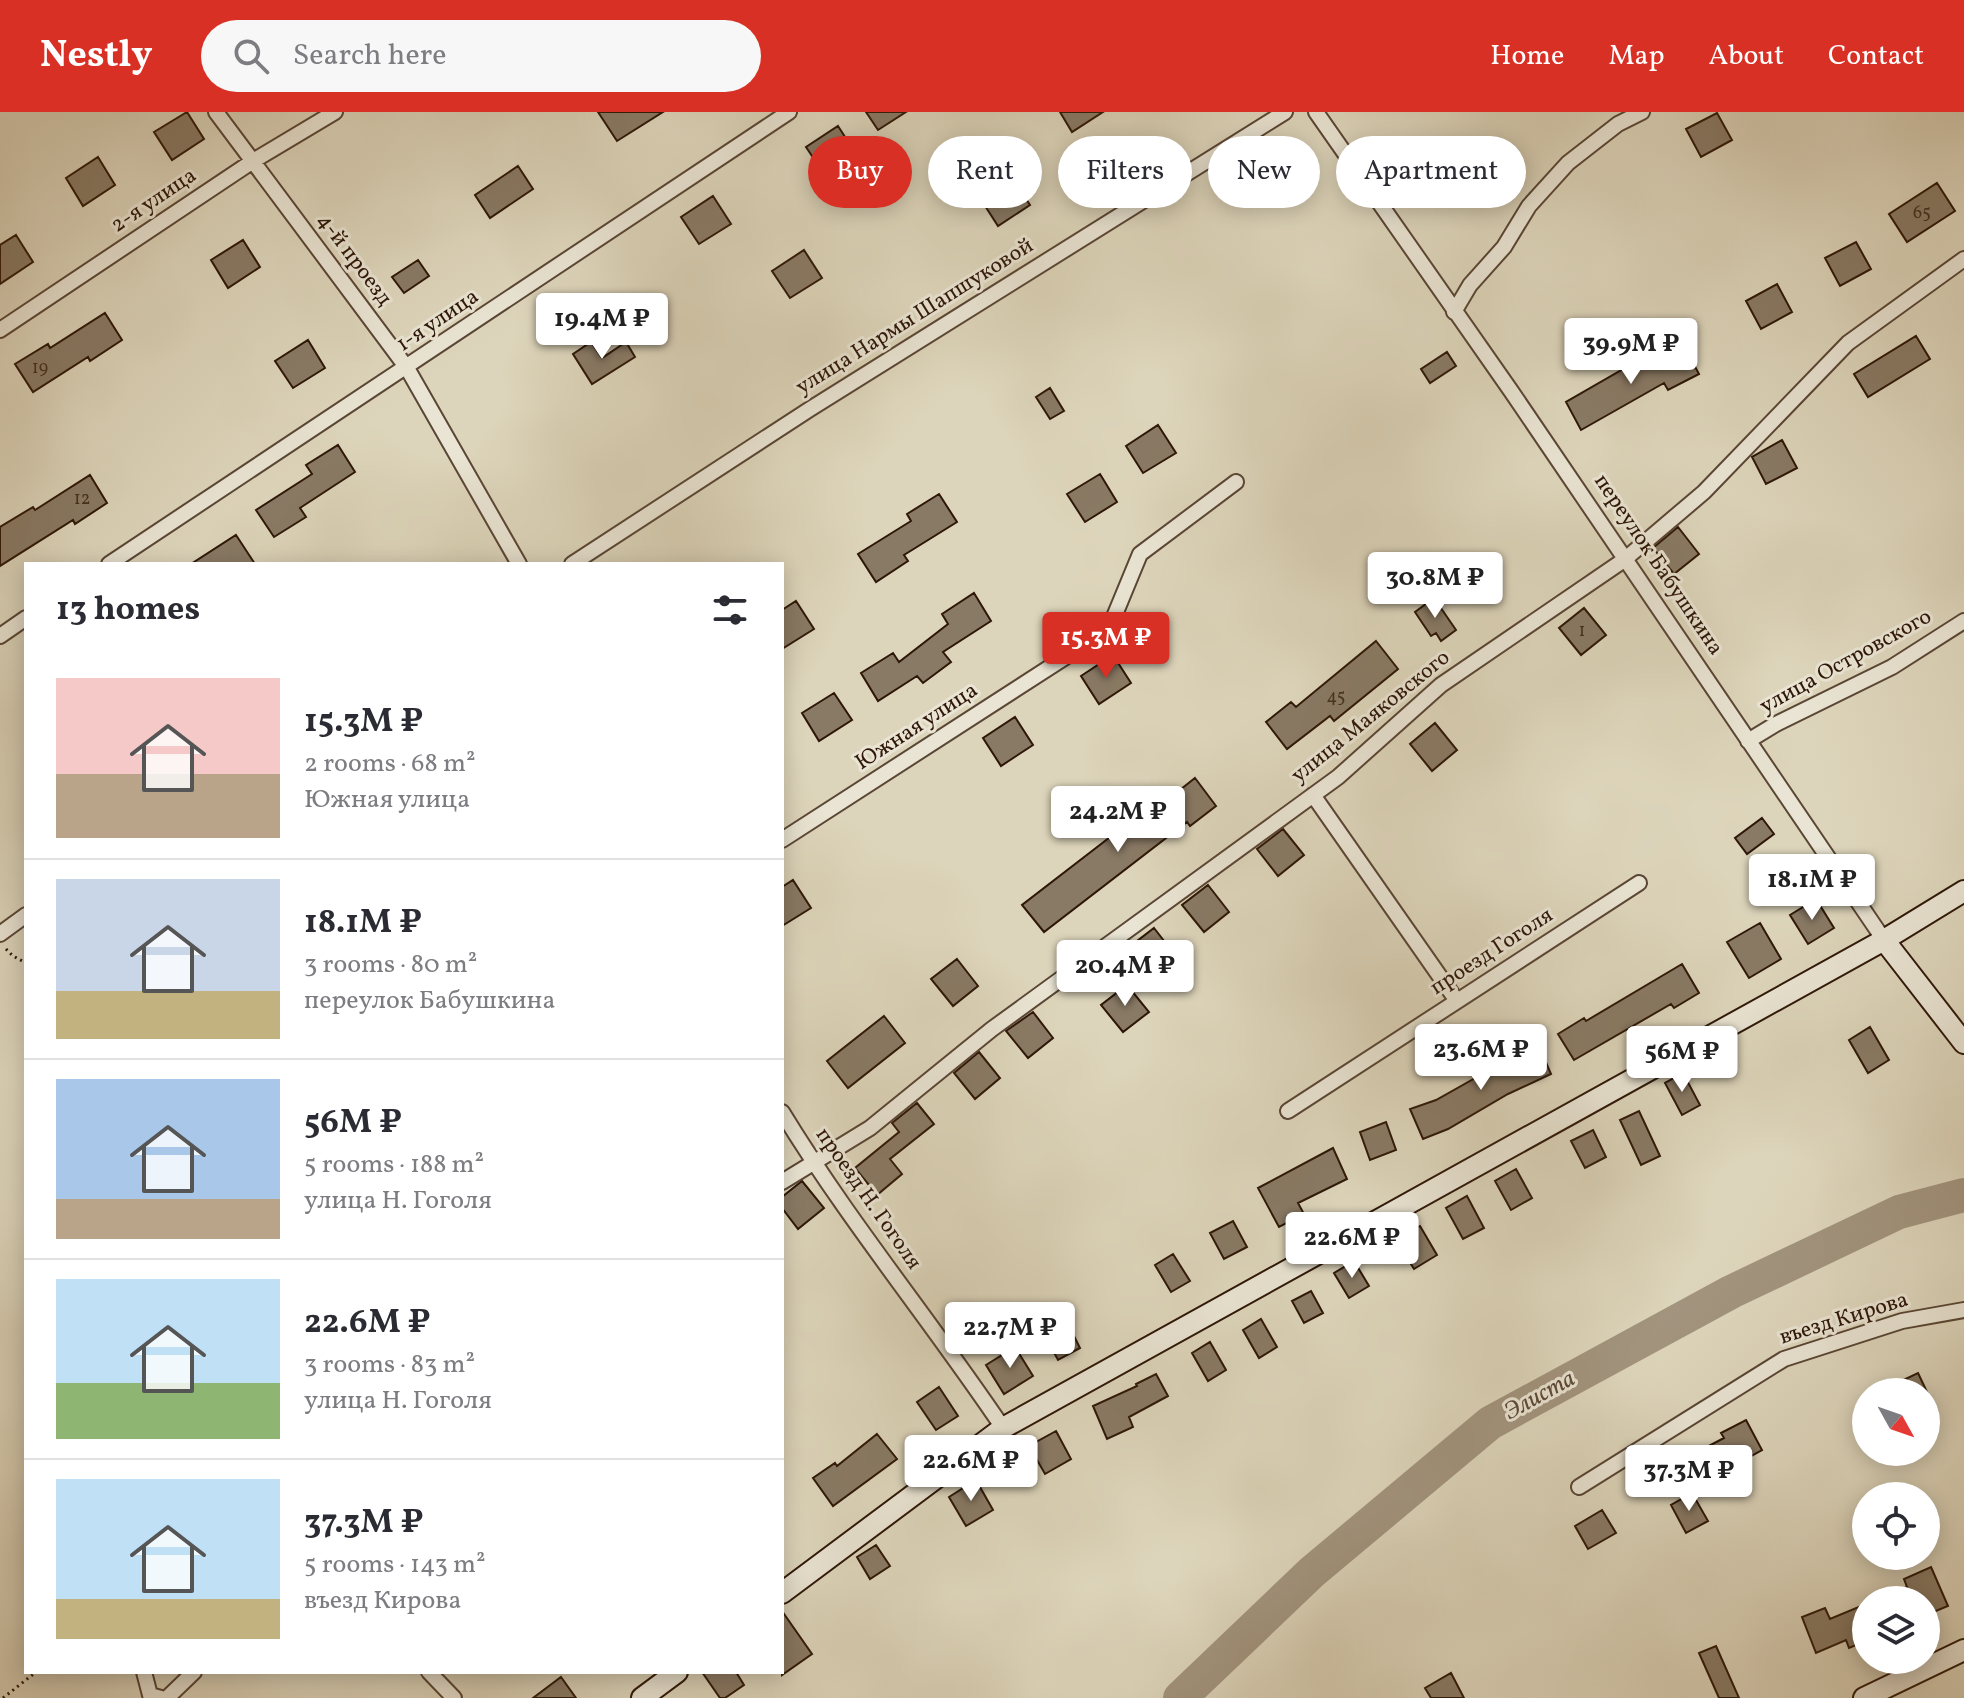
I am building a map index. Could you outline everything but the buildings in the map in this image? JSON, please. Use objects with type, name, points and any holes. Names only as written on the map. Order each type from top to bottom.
[{"type":"street","name":"4-й проезд","points":[[216,112],[407,368],[518,562]]},
{"type":"street","name":"2-я улица","points":[[0,330],[253,161],[335,112]]},
{"type":"street","name":"1-я улица","points":[[112,562],[789,112]]},
{"type":"street","name":"улица Нармы Шапшуковой","points":[[575,562],[810,409],[1285,112]]},
{"type":"street","name":"переулок Бабушкина","points":[[1316,112],[1511,391],[1884,940],[1964,1043]]},
{"type":"street","points":[[1454,312],[1470,285],[1504,247],[1529,206],[1568,163],[1618,124],[1642,112]]},
{"type":"street","name":"улица Маяковского","points":[[784,1181],[870,1128],[992,1029],[1338,777],[1441,685],[1624,560],[1704,492],[1848,343],[1964,259]]},
{"type":"street","name":"Южная улица","points":[[784,839],[1109,629],[1140,554],[1236,482]]},
{"type":"street","points":[[0,636],[24,619]]},
{"type":"street","name":"улица Островского","points":[[1748,741],[1892,667],[1964,621]]},
{"type":"street","points":[[1313,795],[1457,1001]]},
{"type":"street","name":"проезд Гоголя","points":[[1288,1111],[1639,883]]},
{"type":"street","points":[[784,1592],[1003,1428],[1884,940],[1964,891]]},
{"type":"street","points":[[0,934],[24,916]]},
{"type":"street","name":"проезд Н. Гоголя","points":[[784,1115],[812,1161],[950,1349],[1003,1428]]},
{"type":"street","name":"въезд Кирова","points":[[1579,1487],[1784,1359],[1902,1321],[1964,1310]]},
{"type":"street","points":[[1864,1698],[1964,1650]]},
{"type":"street","points":[[145,1674],[150,1695],[164,1698],[192,1674]]},
{"type":"street","points":[[431,1674],[454,1698]]},
{"type":"street","points":[[642,1698],[674,1674]]},
{"type":"path","points":[[0,942],[13,956],[24,962]]},
{"type":"path","points":[[3,1698],[33,1674]]},
{"type":"waterway","name":"Элиста","points":[[1180,1698],[1312,1572],[1490,1423],[1731,1292],[1899,1212],[1964,1195]]}]
